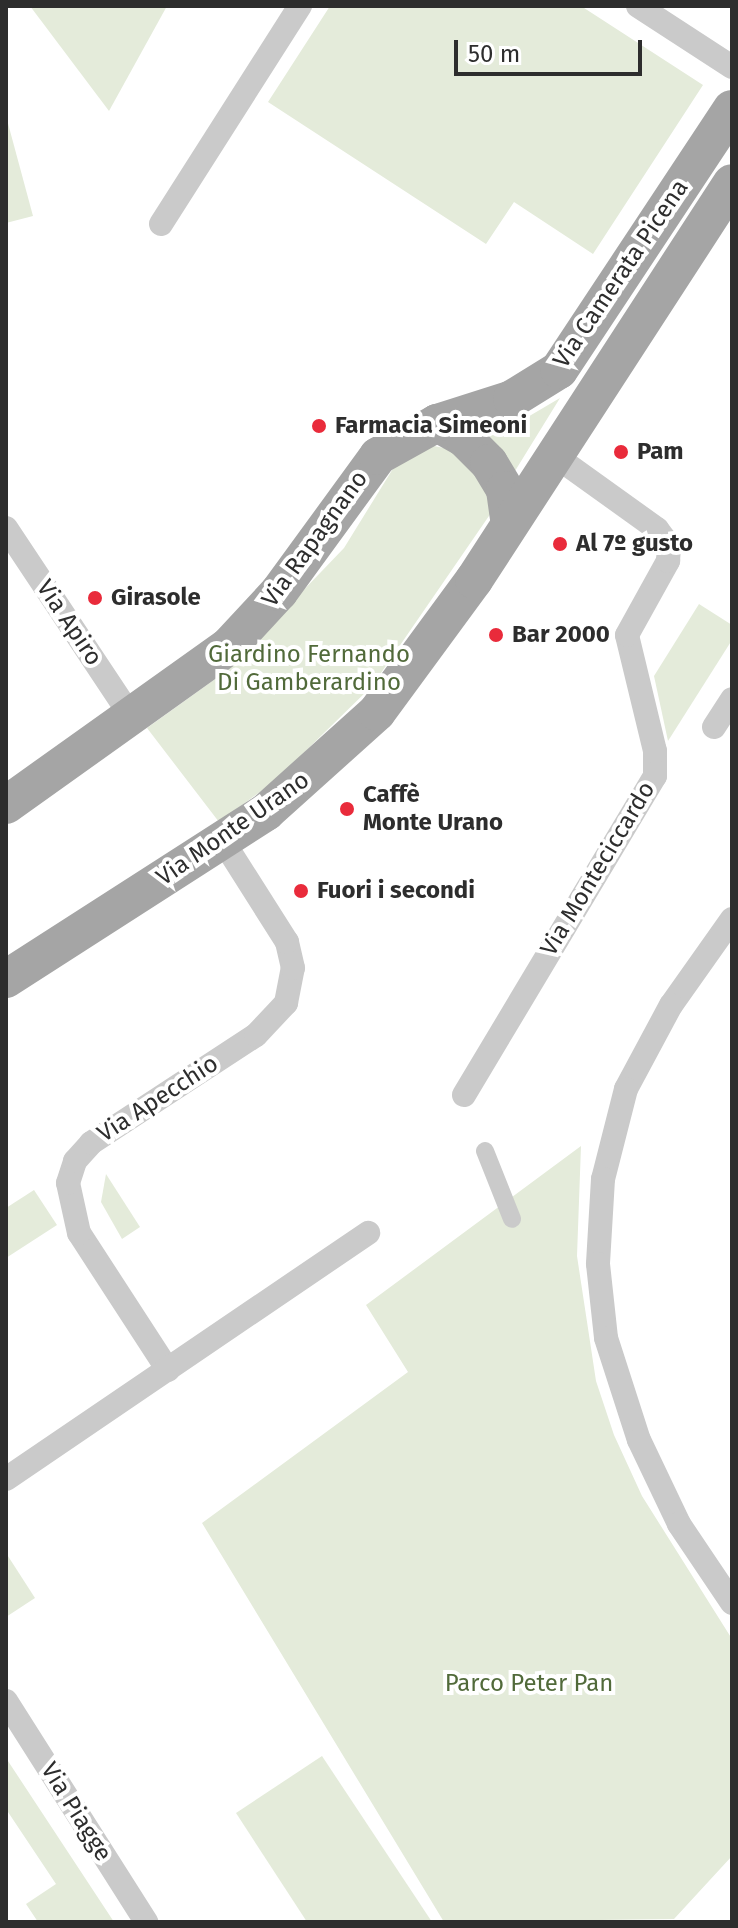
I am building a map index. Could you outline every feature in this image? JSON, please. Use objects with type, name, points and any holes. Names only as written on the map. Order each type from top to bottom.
[{"type":"main road","name":"Via Camerata Picena","points":[[437,423],[512,399],[559,370],[732,109]]},
{"type":"main road","name":"Via Camerata Picena","points":[[510,524],[732,183]]},
{"type":"main road","points":[[437,423],[464,438],[489,463],[505,490],[510,524]]},
{"type":"main road","name":"Via Rapagnano","points":[[6,805],[184,682],[252,624],[378,456],[437,423]]},
{"type":"main road","name":"Via Monte Urano","points":[[6,979],[223,841],[298,787],[377,712],[510,524]]},
{"type":"street","points":[[161,224],[300,6]]},
{"type":"street","points":[[646,8],[732,67]]},
{"type":"street","name":"Via Monteciccardo","points":[[464,1095],[649,790],[656,768],[627,635],[668,561],[669,545],[657,529],[554,455]]},
{"type":"street","name":"Via Apiro","points":[[6,529],[132,718]]},
{"type":"street","points":[[714,727],[732,699]]},
{"type":"street","name":"Via Apecchio","points":[[168,1370],[79,1233],[68,1183],[75,1161],[91,1143],[256,1035],[286,1003],[293,968],[287,942],[223,841]]},
{"type":"street","points":[[732,919],[665,1014],[626,1089],[610,1141],[598,1237],[600,1302],[626,1407],[669,1505],[732,1603]]},
{"type":"street","points":[[485,1151],[512,1219]]},
{"type":"street","points":[[6,1479],[368,1233]]},
{"type":"street","name":"Via Piagge","points":[[6,1701],[146,1922]]},
{"type":"green space","points":[[30,6],[167,6],[109,111]]},
{"type":"green space","points":[[330,6],[581,6],[703,85],[593,254],[514,202],[486,244],[268,102]]},
{"type":"green space","points":[[6,116],[33,216],[6,223]]},
{"type":"green space","points":[[560,398],[515,471],[479,434],[526,418]]},
{"type":"green space","name":"Giardino Fernando Di Gamberardino","points":[[429,445],[449,449],[488,484],[491,513],[372,686],[276,780],[219,822],[147,728],[225,672],[344,548],[394,467]]},
{"type":"green space","points":[[699,604],[732,625],[732,640],[668,741],[654,676]]},
{"type":"green space","name":"Parco Peter Pan","points":[[581,1146],[577,1256],[596,1381],[614,1435],[642,1496],[732,1639],[732,1856],[674,1919],[444,1922],[202,1523],[408,1372],[366,1305]]},
{"type":"green space","points":[[106,1174],[140,1227],[122,1239],[101,1202]]},
{"type":"green space","points":[[34,1190],[57,1225],[6,1258],[6,1208]]},
{"type":"green space","points":[[6,1553],[35,1598],[6,1617]]},
{"type":"green space","points":[[322,1756],[432,1922],[307,1922],[236,1813]]},
{"type":"green space","points":[[6,1758],[114,1922],[38,1922],[26,1904],[56,1884],[6,1809]]},
{"type":"place","name":"Farmacia Simeoni","points":[[319,426]]},
{"type":"place","name":"Pam","points":[[621,452]]},
{"type":"place","name":"Al 7º gusto","points":[[560,544]]},
{"type":"place","name":"Girasole","points":[[95,598]]},
{"type":"place","name":"Bar 2000","points":[[496,635]]},
{"type":"place","name":"Caffè Monte Urano","points":[[347,809]]},
{"type":"place","name":"Fuori i secondi","points":[[301,891]]}]
